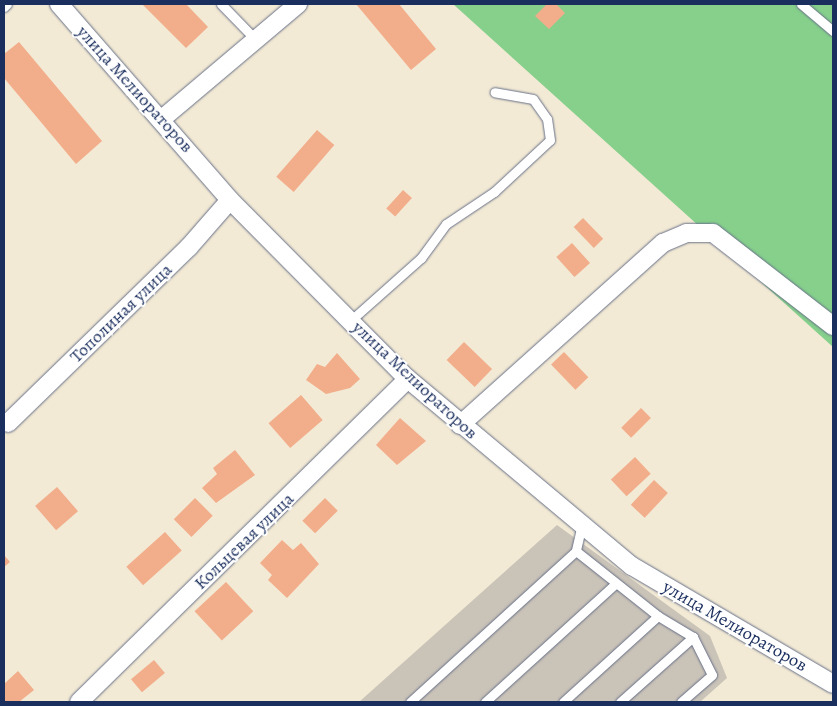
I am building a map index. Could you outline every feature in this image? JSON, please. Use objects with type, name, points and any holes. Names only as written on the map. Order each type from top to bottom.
[{"type":"street","name":"улица Мелиораторов","points":[[58,4],[163,118],[230,200],[408,379],[460,425],[582,522],[632,566],[833,684]]},
{"type":"street","points":[[163,118],[298,4]]},
{"type":"street","name":"Тополиная улица","points":[[8,423],[188,247],[230,200]]},
{"type":"street","points":[[460,425],[663,244],[686,233],[713,233],[833,326]]},
{"type":"street","name":"Кольцевая улица","points":[[79,702],[408,379]]},
{"type":"lane","points":[[4,7],[7,4]]},
{"type":"lane","points":[[221,4],[255,39]]},
{"type":"lane","points":[[801,4],[833,31]]},
{"type":"lane","points":[[350,321],[420,258],[446,224],[494,192],[550,140],[547,119],[533,99],[495,92]]},
{"type":"lane","points":[[410,702],[576,552],[582,522]]},
{"type":"lane","points":[[576,552],[658,616],[694,637],[712,675],[680,702]]},
{"type":"lane","points":[[485,702],[615,584]]},
{"type":"lane","points":[[563,702],[658,616]]},
{"type":"lane","points":[[620,702],[694,637]]},
{"type":"shaded area","points":[[557,525],[710,636],[727,678],[700,702],[359,702]]},
{"type":"green space","points":[[453,4],[833,4],[833,347]]},
{"type":"building","points":[[142,4],[186,4],[208,27],[186,48]]},
{"type":"building","points":[[356,4],[399,4],[436,49],[411,70]]},
{"type":"building","points":[[547,4],[556,4],[565,13],[549,29],[535,16]]},
{"type":"building","points":[[19,42],[102,141],[76,164],[4,78],[4,54]]},
{"type":"building","points":[[317,130],[334,145],[294,192],[276,177]]},
{"type":"building","points":[[403,190],[412,198],[395,217],[386,209]]},
{"type":"building","points":[[583,218],[603,239],[594,248],[574,227]]},
{"type":"building","points":[[572,243],[590,263],[574,277],[556,257]]},
{"type":"building","points":[[464,342],[492,369],[475,387],[447,360]]},
{"type":"building","points":[[564,352],[588,377],[575,390],[551,365]]},
{"type":"building","points":[[337,353],[360,379],[350,388],[326,394],[306,380],[317,364],[325,367]]},
{"type":"building","points":[[301,395],[323,420],[290,448],[269,423]]},
{"type":"building","points":[[641,408],[651,418],[631,438],[621,428]]},
{"type":"building","points":[[400,418],[426,441],[397,465],[376,445]]},
{"type":"building","points":[[235,450],[255,475],[216,503],[202,488],[217,474],[213,468]]},
{"type":"building","points":[[635,457],[651,474],[627,496],[611,480]]},
{"type":"building","points":[[654,480],[668,493],[645,518],[631,505]]},
{"type":"building","points":[[57,487],[78,511],[56,530],[35,506]]},
{"type":"building","points":[[195,498],[213,516],[191,537],[174,519]]},
{"type":"building","points":[[325,498],[338,511],[315,533],[302,521]]},
{"type":"building","points":[[165,532],[182,551],[143,585],[126,567]]},
{"type":"building","points":[[282,540],[293,550],[301,543],[319,564],[287,598],[268,580],[272,575],[260,563]]},
{"type":"building","points":[[4,555],[10,562],[4,567]]},
{"type":"building","points":[[226,582],[253,611],[222,641],[195,611]]},
{"type":"building","points":[[154,660],[165,673],[142,692],[131,679]]},
{"type":"building","points":[[18,671],[34,690],[19,702],[4,702],[4,684]]}]
